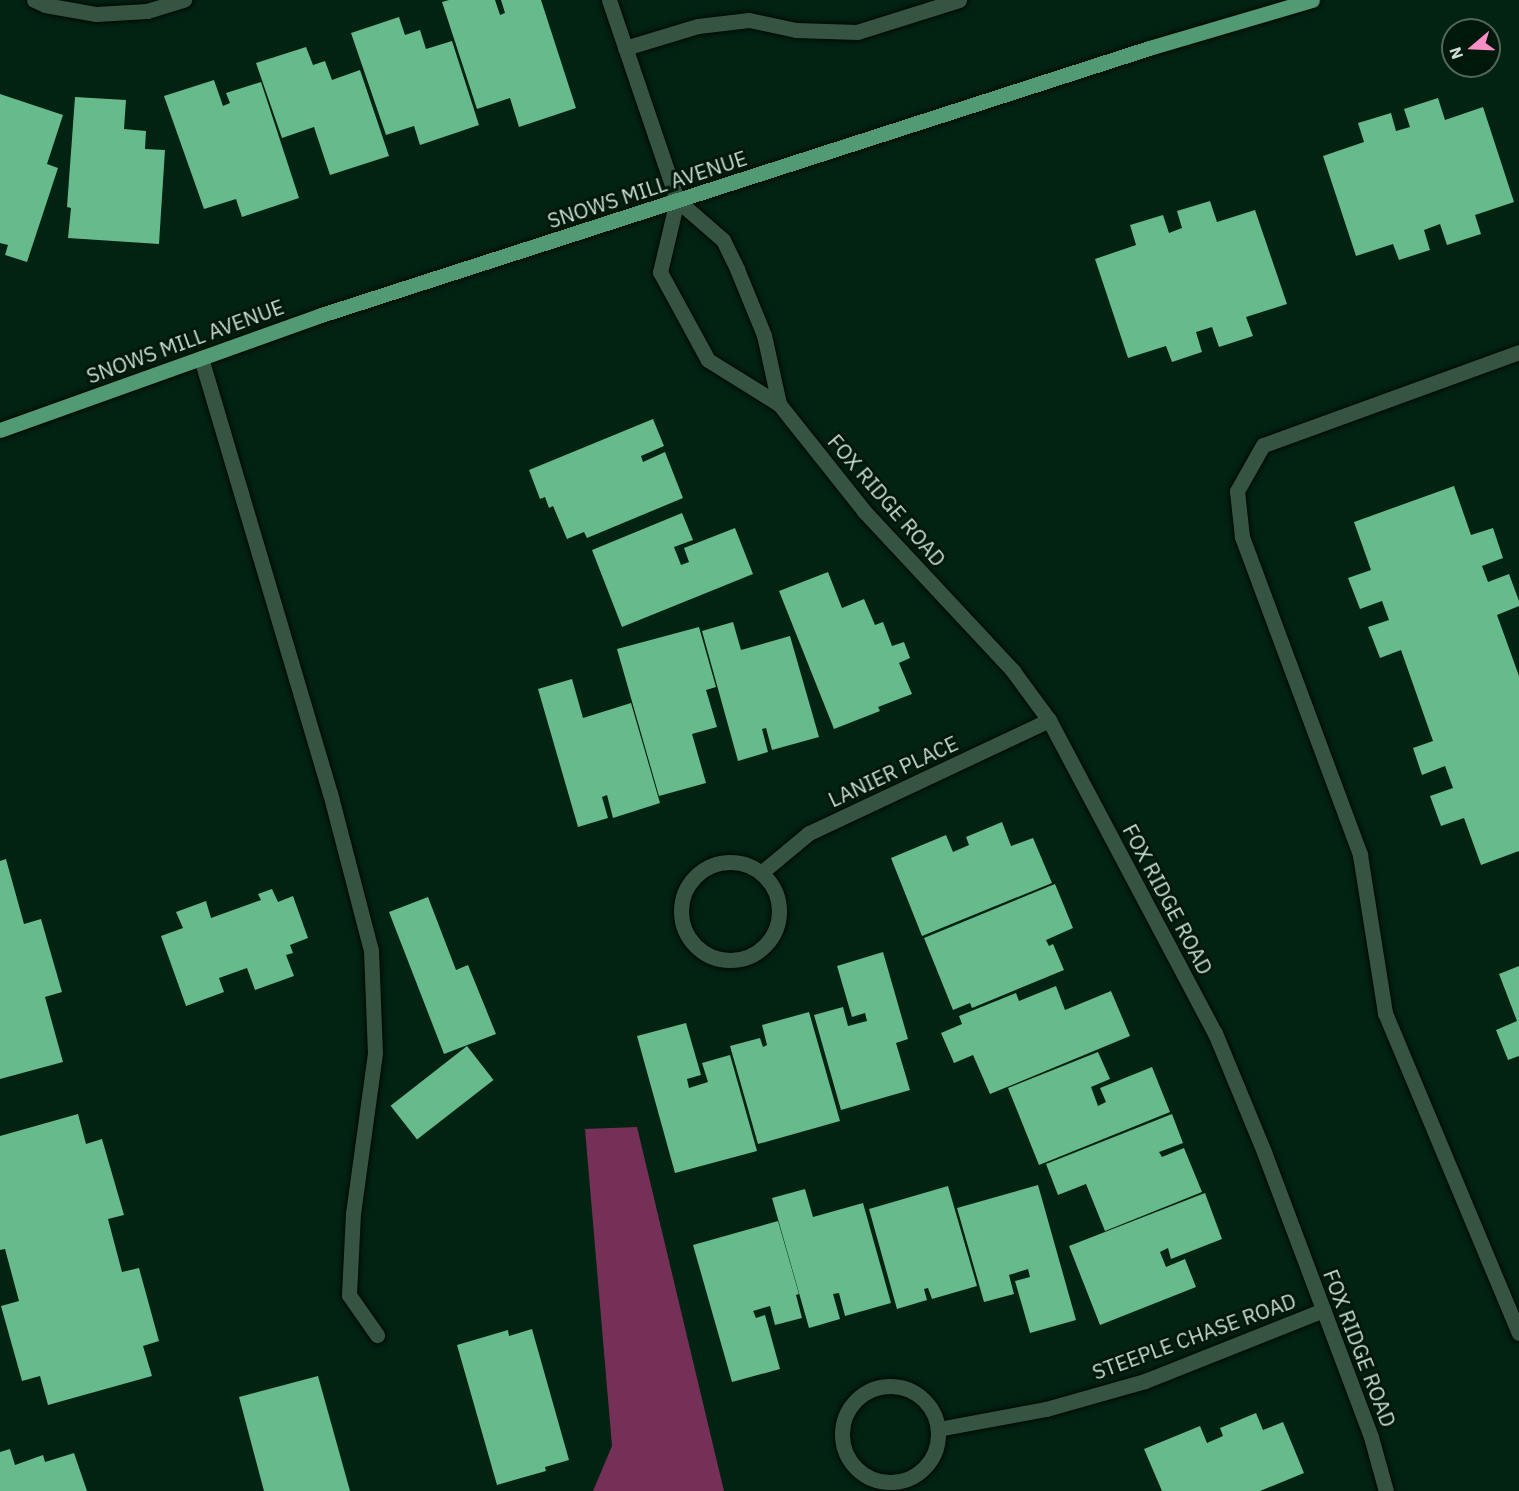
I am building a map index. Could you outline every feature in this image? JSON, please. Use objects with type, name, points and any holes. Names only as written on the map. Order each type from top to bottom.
[{"type":"main road","name":"SNOWS MILL AVENUE","points":[[0,430],[321,315],[510,256],[1149,48],[1312,0]]},
{"type":"street","points":[[34,0],[45,5],[96,14],[147,11],[184,0]]},
{"type":"street","points":[[609,0],[677,200]]},
{"type":"street","points":[[624,48],[698,26],[749,20],[796,30],[857,32],[959,0]]},
{"type":"street","name":"FOX RIDGE ROAD","points":[[779,404],[764,335],[728,250],[723,240],[677,200],[660,272],[708,360],[779,404],[864,511],[1012,671],[1049,720],[1215,1033],[1264,1152],[1371,1437],[1386,1491]]},
{"type":"street","points":[[1519,352],[1263,445],[1237,490],[1242,537],[1360,855],[1385,1013],[1519,1333]]},
{"type":"street","points":[[201,358],[330,793],[371,950],[375,1053],[353,1213],[349,1294],[377,1335]]},
{"type":"street","name":"LANIER PLACE","points":[[762,872],[809,833],[1049,720]]},
{"type":"street","points":[[736,861],[762,872],[778,895],[779,924],[765,948],[739,961],[711,957],[689,940],[680,912],[687,885],[708,866],[717,864],[736,861]]},
{"type":"street","name":"STEEPLE CHASE ROAD","points":[[938,1429],[1046,1409],[1145,1381],[1323,1311]]},
{"type":"street","points":[[878,1387],[906,1388],[917,1394],[927,1404],[938,1429],[936,1449],[926,1467],[903,1481],[882,1482],[863,1474],[853,1465],[842,1440],[847,1412],[860,1397],[878,1387]]},
{"type":"shaded area","points":[[637,1127],[724,1491],[593,1491],[612,1446],[585,1129]]},
{"type":"building","points":[[495,0],[500,15],[505,13],[501,0],[541,0],[576,108],[519,127],[510,98],[477,109],[442,2]]},
{"type":"building","points":[[399,17],[405,35],[420,30],[426,49],[452,41],[479,125],[420,145],[414,126],[386,135],[351,33]]},
{"type":"building","points":[[306,47],[313,65],[325,61],[332,80],[360,70],[389,156],[330,175],[314,127],[282,138],[256,63]]},
{"type":"building","points":[[214,80],[223,106],[230,103],[226,93],[261,82],[299,198],[242,217],[236,199],[204,209],[164,96]]},
{"type":"building","points":[[0,94],[63,115],[47,164],[58,168],[27,262],[5,255],[8,245],[0,243]]},
{"type":"building","points":[[75,97],[126,100],[124,129],[146,131],[145,149],[165,150],[159,244],[68,238],[71,208],[67,207]]},
{"type":"building","points":[[1438,98],[1445,120],[1483,107],[1514,202],[1475,215],[1481,234],[1447,245],[1440,224],[1424,230],[1430,250],[1399,260],[1393,244],[1356,256],[1323,156],[1364,142],[1358,123],[1391,113],[1396,131],[1410,127],[1404,109]]},
{"type":"building","points":[[1210,201],[1217,222],[1255,210],[1287,304],[1246,317],[1253,336],[1219,347],[1212,327],[1196,332],[1202,352],[1172,362],[1166,346],[1128,358],[1095,259],[1136,245],[1130,225],[1163,215],[1169,233],[1182,228],[1177,211]]},
{"type":"building","points":[[653,419],[664,446],[641,456],[643,462],[665,452],[683,498],[587,538],[584,532],[567,539],[553,506],[549,508],[545,497],[540,499],[529,470]]},
{"type":"building","points":[[1454,486],[1471,535],[1493,528],[1503,558],[1482,566],[1488,582],[1509,574],[1519,601],[1519,606],[1497,615],[1519,676],[1519,851],[1481,865],[1464,818],[1441,826],[1430,796],[1453,788],[1445,766],[1422,775],[1413,748],[1433,741],[1401,650],[1380,658],[1368,627],[1389,620],[1382,601],[1360,609],[1348,578],[1371,570],[1354,522]]},
{"type":"building","points":[[682,513],[693,540],[674,547],[681,565],[689,562],[684,548],[735,528],[753,574],[622,627],[592,550]]},
{"type":"building","points":[[828,572],[842,608],[864,599],[875,625],[883,622],[892,646],[904,642],[910,658],[899,663],[912,694],[878,707],[880,711],[834,729],[779,591]]},
{"type":"building","points":[[733,622],[741,650],[790,636],[819,737],[772,750],[766,728],[762,729],[768,752],[738,761],[702,631]]},
{"type":"building","points":[[699,627],[716,687],[706,690],[717,727],[692,734],[706,783],[659,796],[617,649]]},
{"type":"building","points":[[572,679],[583,718],[631,703],[660,803],[613,818],[607,795],[602,797],[608,818],[578,827],[538,689]]},
{"type":"building","points":[[1002,822],[1011,846],[1033,838],[1052,883],[922,936],[891,858],[946,835],[953,852],[969,845],[966,837]]},
{"type":"building","points":[[6,859],[24,924],[41,919],[62,992],[45,997],[63,1062],[0,1079],[0,861]]},
{"type":"building","points":[[1055,884],[1073,928],[1046,940],[1049,946],[1053,944],[1064,970],[972,1008],[970,1003],[953,1010],[924,938]]},
{"type":"building","points":[[272,889],[278,902],[293,896],[308,938],[290,945],[293,953],[286,955],[294,976],[255,990],[247,968],[219,978],[224,992],[186,1006],[161,936],[183,928],[176,912],[206,901],[211,918],[261,900],[258,894]]},
{"type":"building","points":[[428,897],[456,970],[468,965],[496,1034],[444,1054],[389,912]]},
{"type":"building","points":[[883,952],[908,1039],[896,1043],[910,1090],[841,1110],[814,1015],[843,1007],[848,1026],[867,1021],[865,1013],[852,1017],[837,966]]},
{"type":"building","points":[[1519,966],[1519,1056],[1508,1060],[1496,1030],[1517,1021],[1499,974]]},
{"type":"building","points":[[1056,986],[1065,1010],[1111,991],[1130,1036],[990,1094],[973,1055],[954,1063],[941,1033],[962,1024],[959,1016],[1016,993],[1019,1001]]},
{"type":"building","points":[[809,1012],[840,1121],[758,1144],[730,1046],[760,1038],[763,1047],[767,1045],[762,1025]]},
{"type":"building","points":[[686,1023],[701,1075],[687,1079],[689,1088],[708,1082],[702,1063],[730,1055],[757,1151],[675,1173],[637,1036]]},
{"type":"building","points":[[467,1046],[493,1080],[417,1140],[391,1106]]},
{"type":"building","points":[[1098,1052],[1110,1079],[1091,1087],[1098,1106],[1106,1102],[1100,1088],[1152,1067],[1170,1112],[1039,1165],[1008,1088]]},
{"type":"building","points":[[78,1114],[86,1144],[102,1139],[124,1215],[108,1219],[122,1272],[139,1268],[159,1341],[143,1346],[152,1376],[48,1405],[40,1376],[22,1381],[1,1306],[19,1301],[5,1249],[0,1250],[0,1136]]},
{"type":"building","points":[[1172,1114],[1183,1143],[1159,1152],[1162,1157],[1184,1148],[1202,1192],[1105,1231],[1086,1184],[1058,1195],[1046,1164]]},
{"type":"building","points":[[1038,1185],[1076,1320],[1030,1333],[1015,1281],[1030,1277],[1028,1269],[1009,1275],[1014,1294],[984,1302],[957,1208]]},
{"type":"building","points":[[948,1186],[977,1286],[932,1299],[928,1288],[924,1289],[927,1300],[897,1309],[869,1209]]},
{"type":"building","points":[[805,1189],[813,1217],[863,1203],[891,1303],[845,1316],[839,1293],[833,1294],[840,1319],[809,1328],[772,1198]]},
{"type":"building","points":[[1205,1193],[1222,1239],[1171,1259],[1168,1248],[1160,1252],[1166,1267],[1185,1259],[1196,1287],[1100,1325],[1069,1246]]},
{"type":"building","points":[[778,1221],[799,1294],[796,1295],[802,1318],[775,1325],[770,1306],[753,1311],[756,1318],[765,1315],[780,1369],[732,1382],[693,1245]]},
{"type":"building","points":[[532,1329],[569,1460],[545,1467],[546,1471],[497,1485],[457,1345],[508,1330],[509,1336]]},
{"type":"building","points":[[318,1376],[350,1491],[264,1491],[239,1397]]},
{"type":"building","points":[[1256,1413],[1263,1430],[1283,1422],[1304,1473],[1260,1491],[1162,1491],[1144,1449],[1200,1426],[1207,1443],[1223,1436],[1220,1428]]},
{"type":"building","points":[[10,1449],[15,1465],[43,1455],[45,1462],[74,1453],[87,1491],[0,1491],[0,1452]]}]
